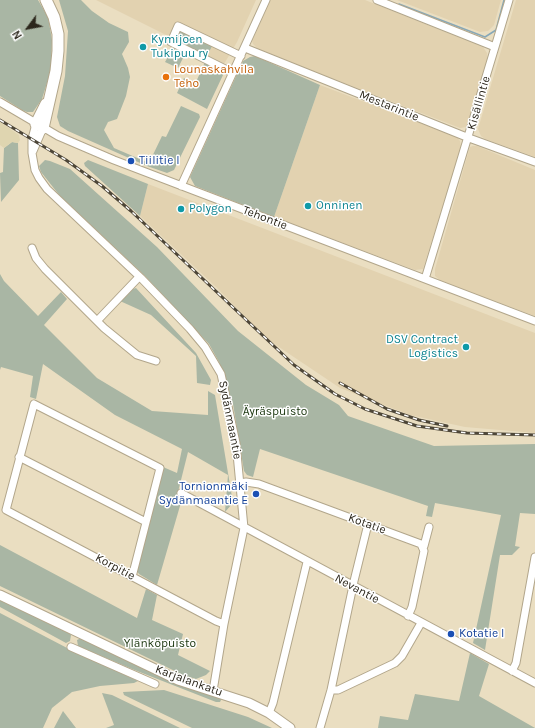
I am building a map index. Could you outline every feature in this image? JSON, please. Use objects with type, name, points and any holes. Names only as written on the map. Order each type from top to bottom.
[{"type":"highway","points":[[39,126],[51,92],[57,66],[58,43],[54,18],[46,0]]},
{"type":"main road","name":"Karjalankatu","points":[[0,595],[172,677],[240,700],[269,714],[290,728]]},
{"type":"street","points":[[182,186],[266,0]]},
{"type":"street","points":[[377,0],[495,47]]},
{"type":"street","name":"Kisällintie","points":[[426,280],[509,0]]},
{"type":"street","points":[[233,73],[171,42],[178,26],[241,56]]},
{"type":"street","name":"Mestarintie","points":[[245,48],[468,138],[535,162]]},
{"type":"street","name":"Tehontie","points":[[0,102],[39,126],[114,160],[535,321]]},
{"type":"street","name":"Sydänmaantie","points":[[39,126],[32,153],[35,170],[47,189],[139,276],[205,347],[221,374],[236,443],[244,528],[224,624],[213,691]]},
{"type":"street","points":[[32,248],[36,258],[45,269],[97,321],[137,355],[156,361]]},
{"type":"street","points":[[97,321],[139,276]]},
{"type":"street","points":[[132,577],[160,468],[34,404],[18,457],[146,522]]},
{"type":"street","name":"Korpitie","points":[[18,457],[6,510],[224,624]]},
{"type":"street","name":"Kotatie","points":[[240,483],[246,482],[258,484],[418,542],[424,546]]},
{"type":"street","name":"Nevantie","points":[[181,493],[307,562],[535,683]]},
{"type":"street","points":[[320,728],[331,690],[368,524]]},
{"type":"street","points":[[408,616],[412,607],[429,527]]},
{"type":"street","points":[[512,671],[516,663],[535,557]]},
{"type":"street","points":[[269,714],[273,703],[307,562]]},
{"type":"street","points":[[331,690],[338,690],[395,663],[402,656],[421,623]]},
{"type":"street","points":[[71,647],[155,684]]},
{"type":"shaded area","points":[[96,0],[256,0],[237,42],[224,64]]},
{"type":"shaded area","points":[[270,0],[365,0],[483,47],[487,53],[488,61],[469,125],[467,127],[460,128],[259,50],[252,41]]},
{"type":"shaded area","points":[[397,0],[501,0],[494,25],[488,31],[480,32]]},
{"type":"shaded area","points":[[516,0],[535,0],[535,157],[485,139],[481,136],[478,129]]},
{"type":"shaded area","points":[[320,85],[457,137],[460,141],[461,148],[423,269],[415,270],[274,217]]},
{"type":"shaded area","points":[[477,146],[535,170],[535,316],[442,282],[435,276],[435,269],[467,157],[470,147]]},
{"type":"shaded area","points":[[148,184],[535,333],[535,433],[465,427],[410,415],[340,388],[267,339],[216,287],[140,216]]},
{"type":"green space","points":[[0,0],[38,0],[48,17],[52,40],[51,70],[42,99],[33,112],[22,110],[0,96]]},
{"type":"green space","points":[[59,0],[81,0],[92,11],[109,23],[128,32],[129,42],[122,54],[130,77],[126,96],[117,119],[108,122],[104,130],[114,148],[149,163],[162,136],[166,137],[181,106],[199,114],[200,117],[174,170],[167,173],[147,166],[68,131],[60,126],[57,117],[65,76],[68,31]]},
{"type":"green space","points":[[181,31],[212,46],[207,56],[180,42],[178,37],[179,32]]},
{"type":"green space","points":[[173,48],[185,54],[178,68],[165,62]]},
{"type":"green space","points":[[255,56],[320,85],[274,217],[195,186],[190,177],[243,61]]},
{"type":"green space","points":[[205,62],[220,69],[223,75],[207,109],[177,93],[184,78],[192,83],[196,82]]},
{"type":"green space","points":[[12,142],[18,143],[19,180],[1,202],[0,173],[3,172],[4,148]]},
{"type":"green space","name":"Äyräspuisto","points":[[45,160],[70,169],[157,247],[238,331],[306,385],[339,405],[348,416],[434,446],[535,444],[535,514],[520,513],[515,546],[520,547],[512,555],[500,555],[485,650],[473,643],[501,515],[435,503],[432,517],[426,516],[428,506],[260,449],[253,477],[247,475],[244,471],[233,404],[219,362],[209,344],[143,274],[60,196],[41,172],[39,166]]},
{"type":"green space","points":[[88,160],[148,184],[140,216],[85,166],[84,163]]},
{"type":"green space","points":[[0,274],[4,281],[38,316],[61,292],[67,299],[44,325],[97,378],[152,411],[208,415],[208,391],[215,395],[233,503],[225,512],[228,475],[188,452],[177,496],[182,499],[157,585],[139,574],[137,571],[163,467],[177,473],[182,449],[115,415],[43,364],[36,399],[30,397],[33,376],[1,367],[0,370]]},
{"type":"green space","points":[[136,288],[196,353],[211,380],[210,385],[197,383],[196,356],[151,315],[120,301]]},
{"type":"green space","name":"Ylänköpuisto","points":[[0,545],[137,618],[146,589],[157,595],[152,620],[183,634],[178,655],[210,671],[206,675],[196,679],[183,675],[0,586]]},
{"type":"green space","points":[[0,599],[69,632],[71,635],[70,641],[66,643],[0,607]]},
{"type":"green space","points":[[0,613],[69,649],[138,681],[134,683],[100,686],[72,692],[52,708],[43,728],[0,728]]},
{"type":"green space","points":[[81,638],[222,698],[220,702],[216,702],[132,669],[78,646],[77,640]]},
{"type":"green space","points":[[470,653],[489,664],[479,696],[535,728],[378,728],[380,716],[408,720],[415,694],[459,701]]},
{"type":"green space","points":[[164,690],[248,717],[272,728],[192,728],[124,695],[123,692]]},
{"type":"green space","points":[[102,693],[112,695],[180,728],[106,728],[114,725]]},
{"type":"green space","points":[[63,711],[76,728],[54,728]]},
{"type":"sand","points":[[0,122],[19,135],[20,140],[18,143],[12,142],[4,148],[0,145]]},
{"type":"waterway","points":[[399,4],[485,37],[496,30],[504,0]]},
{"type":"railway","points":[[0,120],[66,160],[102,186],[131,211],[294,365],[335,394],[365,409],[417,426],[467,433],[535,435]]},
{"type":"railway","points":[[340,383],[387,409],[419,420],[447,426]]},
{"type":"place","name":"Kymijoen Tukipuu ry","points":[[143,47]]},
{"type":"place","name":"Lounaskahvila Teho","points":[[166,77]]},
{"type":"place","name":"Tiilitie I","points":[[131,161]]},
{"type":"place","name":"Onninen","points":[[308,206]]},
{"type":"place","name":"Polygon","points":[[181,209]]},
{"type":"place","name":"DSV Contract Logistics","points":[[466,347]]},
{"type":"place","name":"Tornionmäki Sydänmaantie E","points":[[256,494]]},
{"type":"place","name":"Kotatie I","points":[[451,634]]}]
